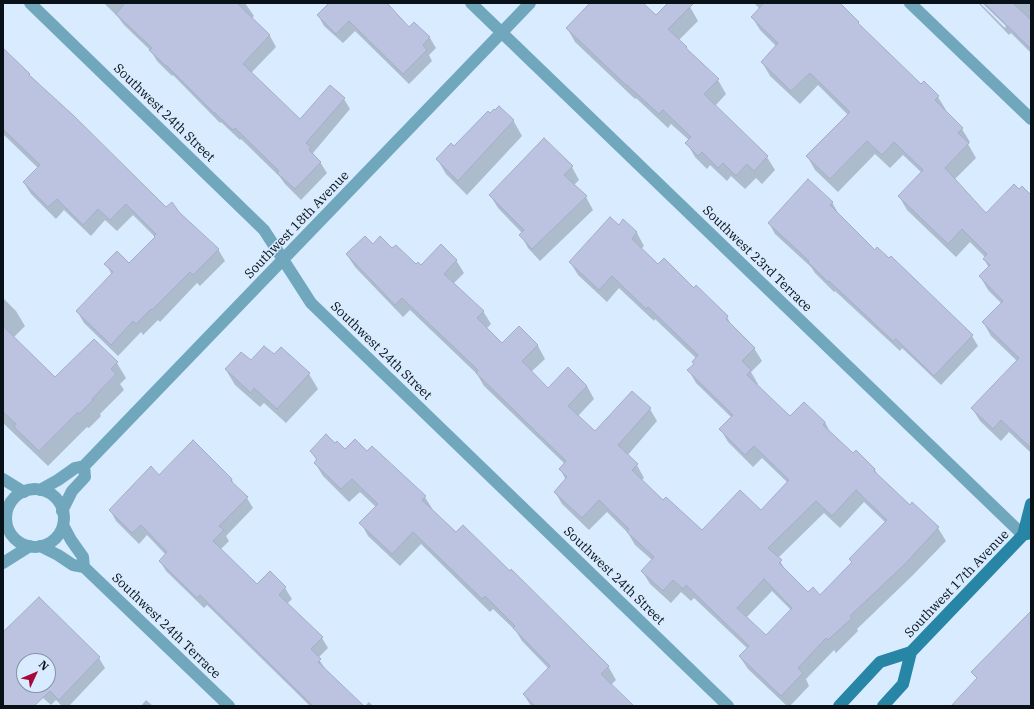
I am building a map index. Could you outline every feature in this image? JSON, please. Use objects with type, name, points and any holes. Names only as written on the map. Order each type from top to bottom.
[{"type":"main road","name":"Southwest 17th Avenue","points":[[839,706],[880,662],[911,652],[1027,534],[1031,504]]},
{"type":"main road","name":"Southwest 17th Avenue","points":[[883,706],[904,684],[911,652]]},
{"type":"street","name":"Southwest 24th Street","points":[[30,3],[264,230],[311,304],[728,706]]},
{"type":"street","name":"Southwest 23rd Terrace","points":[[471,3],[1027,534]]},
{"type":"street","name":"Southwest 18th Avenue","points":[[40,490],[75,468],[84,466],[530,3]]},
{"type":"street","points":[[910,3],[1031,119]]},
{"type":"street","name":"Southwest 18th Avenue","points":[[62,511],[72,491],[85,477],[84,466]]},
{"type":"street","points":[[3,479],[24,492]]},
{"type":"street","points":[[32,490],[40,490],[47,492],[59,503],[62,511],[63,525],[55,539],[48,544],[35,546],[22,544],[15,539],[5,520],[8,507],[17,495],[32,490]]},
{"type":"street","name":"Southwest 24th Terrace","points":[[63,525],[82,557],[84,567]]},
{"type":"street","points":[[3,563],[35,546]]},
{"type":"street","name":"Southwest 24th Terrace","points":[[35,546],[58,555],[73,565],[84,567],[229,706]]},
{"type":"building","points":[[125,3],[237,3],[270,35],[243,64],[300,119],[330,85],[345,98],[306,143],[311,147],[309,150],[321,162],[295,189],[277,173],[279,171],[235,128],[233,130],[214,113],[149,50],[152,48],[116,14]]},
{"type":"building","points":[[329,3],[387,3],[409,27],[414,22],[430,37],[423,45],[427,50],[403,74],[349,21],[336,34],[317,15]]},
{"type":"building","points":[[590,3],[643,3],[656,15],[668,3],[694,3],[668,29],[719,79],[704,94],[768,156],[754,171],[747,164],[736,176],[723,163],[718,168],[702,152],[698,156],[685,143],[691,137],[663,110],[659,114],[566,28]]},
{"type":"building","points":[[764,3],[840,3],[859,22],[858,23],[921,84],[924,81],[939,96],[935,100],[963,128],[958,133],[969,143],[945,168],[986,213],[1014,184],[1019,189],[1022,186],[1031,195],[1031,448],[1001,420],[993,429],[971,408],[1019,358],[982,322],[1003,301],[979,276],[990,265],[983,259],[987,254],[962,229],[948,244],[898,196],[923,170],[894,142],[882,155],[867,141],[830,179],[806,156],[850,112],[810,73],[791,91],[761,62],[778,43],[751,17]]},
{"type":"building","points":[[984,3],[1013,3],[1031,20],[1031,49]]},
{"type":"building","points":[[3,48],[166,207],[172,202],[179,212],[219,249],[193,275],[190,272],[136,324],[133,321],[111,345],[76,311],[113,272],[104,264],[117,251],[129,263],[155,237],[154,236],[156,234],[126,204],[110,220],[98,209],[83,225],[57,199],[48,207],[23,182],[40,165],[3,129]]},
{"type":"building","points":[[499,106],[514,120],[458,181],[436,159],[451,143],[454,146],[488,111],[490,113]]},
{"type":"building","points":[[544,138],[573,166],[564,175],[587,196],[532,249],[519,235],[524,230],[489,195]]},
{"type":"building","points":[[808,179],[833,202],[830,205],[875,250],[877,247],[889,258],[891,256],[973,335],[934,376],[896,339],[893,341],[829,281],[828,282],[808,262],[809,261],[768,223]]},
{"type":"building","points":[[610,217],[619,225],[623,219],[637,232],[632,239],[658,264],[664,258],[694,288],[696,285],[728,316],[726,319],[755,348],[742,361],[751,370],[747,375],[790,416],[804,402],[825,422],[823,425],[853,453],[856,450],[875,469],[874,471],[910,505],[912,502],[939,527],[905,564],[850,616],[852,618],[828,640],[826,638],[798,668],[803,673],[781,696],[739,656],[749,646],[686,585],[683,589],[673,580],[663,591],[641,571],[654,557],[627,532],[629,529],[599,500],[582,518],[554,492],[567,477],[559,469],[566,461],[476,373],[478,370],[402,298],[395,305],[346,254],[365,236],[373,244],[380,236],[392,248],[396,245],[416,264],[418,262],[421,265],[441,244],[457,260],[444,274],[484,311],[477,318],[502,343],[519,326],[538,345],[522,361],[548,388],[568,367],[587,386],[568,406],[595,431],[632,391],[651,408],[618,445],[638,464],[632,470],[663,500],[666,497],[702,530],[740,490],[761,510],[789,480],[754,446],[745,455],[719,429],[733,415],[687,370],[694,364],[692,362],[698,355],[648,307],[646,309],[612,276],[599,290],[569,262]],"holes":[[[856,490],[887,520],[849,559],[852,562],[820,595],[813,587],[808,592],[779,563],[782,560],[768,548],[816,501],[832,516]],[[764,579],[792,608],[766,635],[737,608]]]},
{"type":"building","points":[[3,326],[55,377],[94,339],[118,362],[111,369],[116,374],[92,399],[93,400],[79,414],[78,412],[39,451],[14,427],[16,424],[3,412]]},
{"type":"building","points":[[264,346],[274,354],[281,347],[310,373],[277,409],[254,388],[251,393],[225,369],[241,352],[251,360]]},
{"type":"building","points":[[326,434],[335,443],[337,441],[345,449],[355,439],[367,451],[372,446],[426,496],[422,500],[456,532],[463,525],[510,571],[511,569],[609,666],[601,674],[634,706],[535,706],[523,694],[550,666],[513,628],[515,626],[485,596],[482,599],[413,532],[392,554],[359,523],[378,504],[352,479],[341,489],[314,463],[317,459],[310,451]]},
{"type":"building","points":[[193,440],[248,497],[219,526],[224,530],[213,541],[257,584],[270,571],[286,587],[279,595],[323,637],[311,649],[321,659],[318,662],[364,706],[313,706],[200,595],[197,598],[159,561],[167,552],[141,525],[132,533],[109,510],[151,466],[159,475]]},
{"type":"building","points":[[39,597],[100,657],[59,700],[52,693],[56,693],[56,653],[16,653],[16,693],[48,693],[34,706],[3,706],[3,632]]},
{"type":"building","points":[[1031,611],[1031,706],[951,706],[977,678],[971,672]]}]
